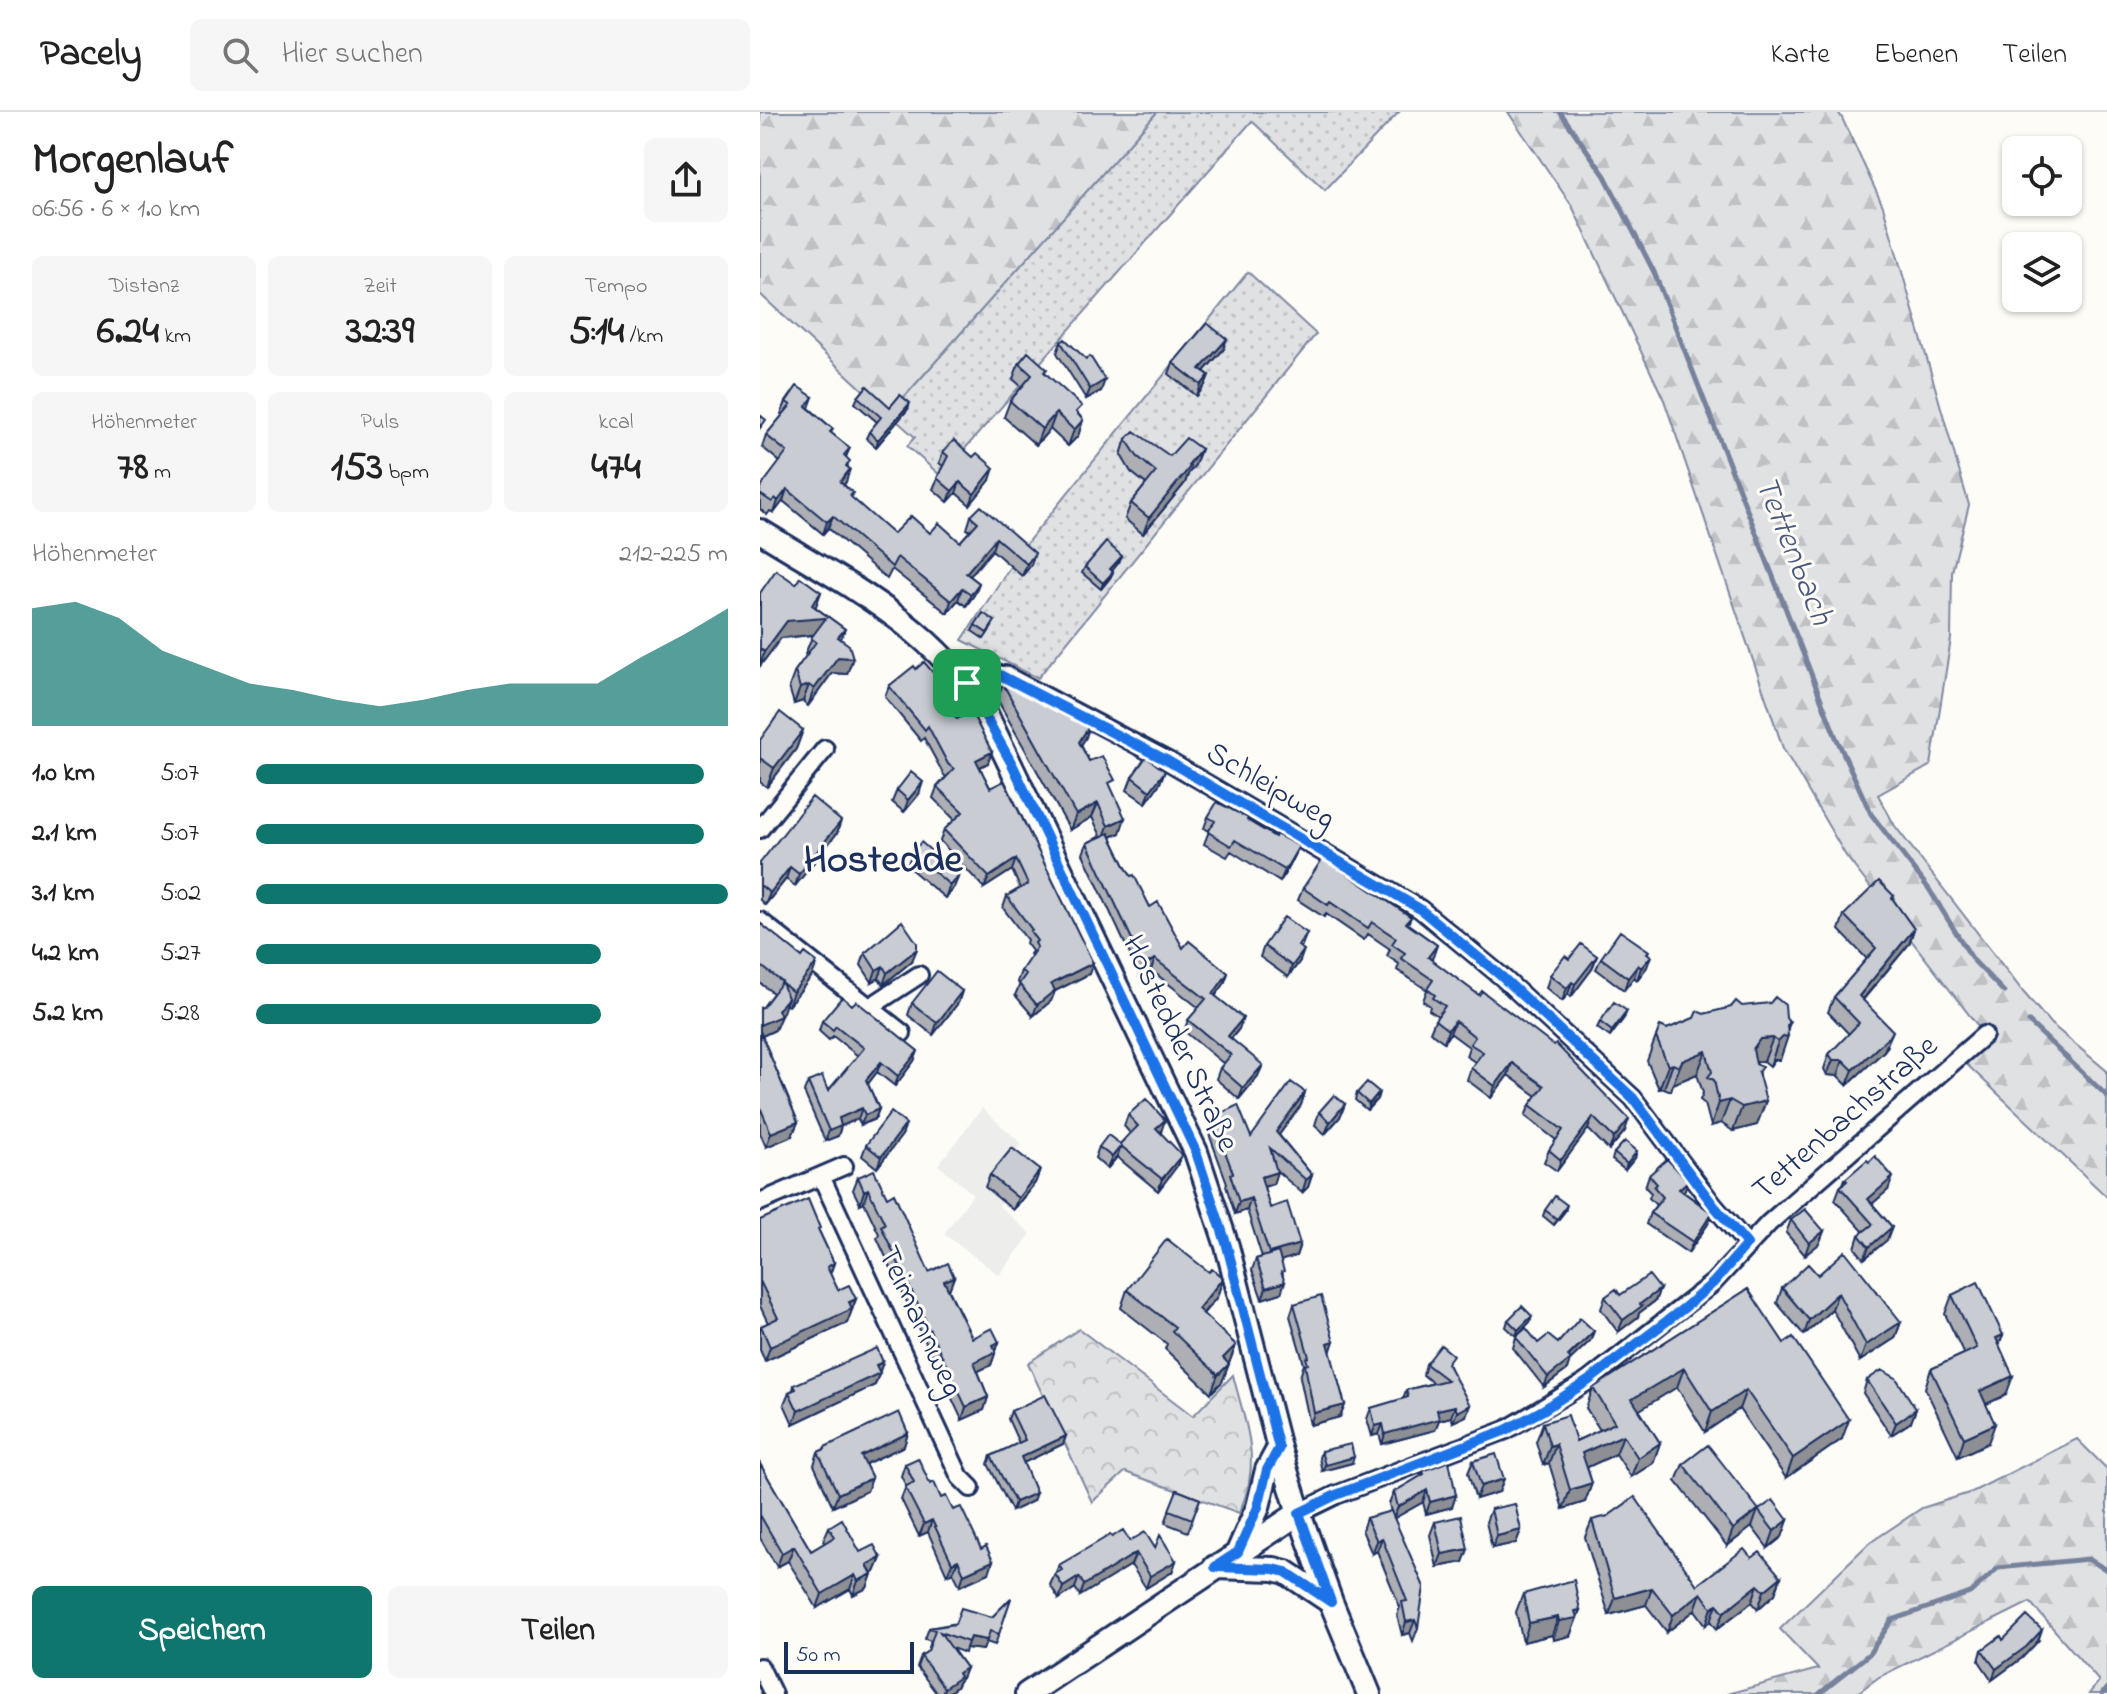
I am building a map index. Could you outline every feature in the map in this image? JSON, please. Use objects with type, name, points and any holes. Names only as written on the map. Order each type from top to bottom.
[{"type":"main road","name":"Hostedder Straße","points":[[760,531],[903,622],[929,642],[967,683],[1013,766],[1196,1152],[1227,1246],[1299,1513],[1369,1694]]},
{"type":"main road","points":[[1238,1552],[1258,1507],[1267,1470],[1279,1448]]},
{"type":"main road","points":[[1027,1694],[1299,1513]]},
{"type":"main road","points":[[1215,1567],[1286,1572],[1331,1602]]},
{"type":"street","name":"Schleipweg","points":[[967,683],[996,673],[1005,675],[1168,761],[1420,909],[1501,976],[1633,1098],[1714,1206],[1747,1244]]},
{"type":"street","points":[[760,829],[825,749]]},
{"type":"street","points":[[760,921],[902,1033]]},
{"type":"street","points":[[870,1007],[919,975]]},
{"type":"street","name":"Tettenbachstraße","points":[[1299,1513],[1336,1495],[1506,1430],[1588,1381],[1713,1283],[1747,1244],[1984,1035]]},
{"type":"street","points":[[760,1202],[844,1166]]},
{"type":"street","name":"Teimannweg","points":[[821,1176],[960,1477],[971,1488]]},
{"type":"street","points":[[760,1667],[773,1694]]},
{"type":"shaded area","points":[[982,1108],[1022,1144],[1007,1161],[1035,1183],[1013,1210],[1002,1202],[999,1206],[1031,1234],[999,1275],[944,1234],[973,1194],[938,1165]]},
{"type":"green space","points":[[760,112],[1157,112],[889,414],[760,294]]},
{"type":"green space","points":[[1157,112],[1399,112],[1325,190],[1252,121],[941,476],[907,446],[915,437],[889,414]]},
{"type":"green space","points":[[1508,112],[1838,112],[1842,118],[1883,206],[1969,505],[1952,572],[1951,639],[1931,765],[1878,795],[1895,826],[2024,993],[2050,1023],[2107,1071],[2107,1197],[1960,1058],[1984,1034],[1846,856],[1783,748],[1664,400],[1572,206]]},
{"type":"green space","points":[[1248,272],[1316,334],[1038,678],[962,640],[1021,550]]},
{"type":"green space","points":[[1079,1329],[1193,1416],[1233,1375],[1247,1428],[1251,1461],[1246,1495],[1239,1513],[1125,1472],[1092,1502],[1028,1363]]},
{"type":"green space","points":[[2077,1439],[2107,1469],[2107,1694],[2089,1694],[2099,1681],[2030,1602],[1879,1677],[1856,1694],[1727,1694],[1818,1669],[1780,1629],[1868,1544],[1922,1508],[1972,1492]]},
{"type":"building","points":[[1207,323],[1227,339],[1200,369],[1209,375],[1201,385],[1173,363]]},
{"type":"building","points":[[1065,339],[1086,359],[1090,356],[1105,380],[1090,389],[1061,342]]},
{"type":"building","points":[[1028,352],[1047,369],[1044,372],[1082,406],[1076,412],[1083,420],[1074,430],[1056,413],[1042,429],[1010,401],[1032,375],[1019,363]]},
{"type":"building","points":[[797,386],[813,397],[806,406],[850,448],[844,455],[850,461],[846,466],[850,469],[840,482],[853,493],[850,496],[893,534],[911,516],[930,533],[939,523],[960,542],[978,522],[971,516],[981,506],[1035,553],[1027,564],[996,538],[966,573],[979,583],[971,594],[962,588],[951,601],[897,557],[892,567],[833,516],[827,522],[787,489],[778,501],[775,498],[772,502],[760,494],[760,488],[787,452],[766,435],[791,405],[786,402]]},
{"type":"building","points":[[867,386],[890,407],[900,395],[910,403],[878,440],[869,432],[881,417],[858,397]]},
{"type":"building","points":[[1134,431],[1170,456],[1186,438],[1201,449],[1149,518],[1131,503],[1156,472],[1137,456],[1126,439]]},
{"type":"building","points":[[954,440],[973,457],[977,453],[994,468],[974,494],[960,482],[952,491],[937,478],[948,456],[943,452]]},
{"type":"building","points":[[1106,542],[1122,556],[1103,583],[1085,567]]},
{"type":"building","points":[[776,570],[796,584],[800,577],[821,592],[812,605],[845,629],[838,637],[849,645],[853,658],[838,657],[814,689],[809,685],[800,688],[795,671],[816,642],[811,638],[826,618],[787,621],[764,652],[760,648],[760,593]]},
{"type":"building","points":[[983,613],[995,621],[987,633],[975,625]]},
{"type":"building","points":[[924,662],[950,692],[941,699],[957,719],[968,713],[973,715],[992,752],[976,760],[990,788],[1004,781],[1093,963],[1051,984],[1055,990],[1037,1005],[1019,984],[1026,974],[1021,971],[1037,947],[1037,941],[1007,896],[1028,884],[1016,859],[989,877],[944,830],[963,812],[937,787],[954,769],[948,764],[928,726],[925,730],[889,686]]},
{"type":"building","points":[[1009,679],[1091,723],[1079,742],[1089,761],[1102,756],[1115,780],[1109,783],[1125,818],[1108,826],[1098,803],[1076,815],[1003,684]]},
{"type":"building","points":[[780,712],[803,730],[774,768],[760,758],[760,740]]},
{"type":"building","points":[[1146,757],[1165,771],[1150,791],[1132,777]]},
{"type":"building","points":[[911,772],[923,782],[908,800],[897,790]]},
{"type":"building","points":[[812,797],[841,821],[799,874],[790,867],[770,893],[760,885],[760,863]]},
{"type":"building","points":[[1217,802],[1275,837],[1276,834],[1299,846],[1285,870],[1235,840],[1231,846],[1208,832],[1215,821],[1208,817]]},
{"type":"building","points":[[1109,833],[1150,907],[1158,902],[1183,948],[1189,941],[1228,973],[1213,994],[1243,1018],[1228,1036],[1263,1065],[1243,1088],[1220,1068],[1231,1055],[1188,1020],[1206,999],[1155,959],[1144,965],[1087,843]]},
{"type":"building","points":[[921,842],[959,875],[950,885],[912,853]]},
{"type":"building","points":[[1323,858],[1411,917],[1406,923],[1437,945],[1428,957],[1479,995],[1482,991],[1554,1046],[1556,1044],[1629,1119],[1614,1138],[1593,1117],[1561,1160],[1549,1150],[1563,1130],[1530,1105],[1544,1086],[1512,1063],[1495,1086],[1471,1068],[1483,1052],[1470,1044],[1475,1037],[1455,1021],[1448,1030],[1435,1020],[1445,1006],[1433,998],[1435,995],[1427,989],[1433,980],[1401,958],[1405,953],[1392,944],[1396,938],[1372,922],[1368,928],[1303,888]]},
{"type":"building","points":[[1879,881],[1894,896],[1892,898],[1914,929],[1859,996],[1893,1031],[1853,1070],[1843,1060],[1833,1060],[1829,1054],[1859,1023],[1834,997],[1876,948],[1844,915]]},
{"type":"building","points":[[1284,917],[1307,933],[1298,946],[1304,950],[1292,966],[1264,946]]},
{"type":"building","points":[[902,921],[917,943],[917,949],[887,973],[883,966],[876,970],[865,953]]},
{"type":"building","points":[[760,923],[802,957],[805,953],[817,962],[793,992],[782,983],[788,998],[778,1010],[781,1016],[760,1025],[760,1008],[782,982],[760,965]]},
{"type":"building","points":[[1620,931],[1649,951],[1647,953],[1651,956],[1641,968],[1638,965],[1628,978],[1601,958]]},
{"type":"building","points":[[1581,944],[1597,956],[1575,984],[1572,982],[1567,988],[1550,975],[1565,956],[1569,959]]},
{"type":"building","points":[[937,971],[962,991],[937,1023],[912,1003]]},
{"type":"building","points":[[842,997],[852,1005],[856,1001],[918,1051],[898,1076],[881,1062],[866,1080],[879,1109],[865,1115],[862,1108],[839,1118],[841,1126],[829,1131],[808,1082],[822,1076],[828,1091],[864,1048],[836,1026],[833,1030],[822,1021]]},
{"type":"building","points":[[1775,997],[1785,1005],[1786,1018],[1790,1023],[1787,1025],[1788,1036],[1778,1042],[1773,1038],[1760,1039],[1753,1049],[1756,1064],[1762,1067],[1758,1072],[1766,1101],[1742,1107],[1730,1100],[1719,1103],[1714,1080],[1708,1077],[1712,1072],[1706,1051],[1682,1061],[1679,1067],[1673,1064],[1668,1066],[1656,1037],[1660,1026],[1667,1029],[1694,1018],[1697,1011],[1704,1014],[1731,1007],[1736,1001],[1742,1006],[1770,1003]]},
{"type":"building","points":[[1614,1002],[1627,1011],[1612,1031],[1600,1022]]},
{"type":"building","points":[[760,1031],[798,1122],[771,1133],[760,1107]]},
{"type":"building","points":[[1291,1082],[1305,1092],[1276,1132],[1312,1175],[1306,1180],[1270,1148],[1277,1172],[1261,1177],[1270,1208],[1287,1202],[1300,1244],[1269,1253],[1251,1198],[1239,1202],[1230,1174],[1233,1173],[1214,1122],[1219,1114],[1238,1105],[1251,1137]]},
{"type":"building","points":[[1367,1082],[1379,1092],[1369,1104],[1357,1093]]},
{"type":"building","points":[[1334,1095],[1345,1104],[1330,1122],[1319,1112]]},
{"type":"building","points":[[1146,1099],[1165,1120],[1156,1128],[1182,1155],[1162,1179],[1121,1146],[1112,1157],[1099,1147],[1108,1135],[1120,1144],[1138,1126],[1128,1115]]},
{"type":"building","points":[[891,1112],[906,1124],[881,1157],[866,1145]]},
{"type":"building","points":[[1625,1141],[1637,1151],[1627,1164],[1614,1153]]},
{"type":"building","points":[[1012,1148],[1040,1170],[1018,1198],[990,1175]]},
{"type":"building","points":[[1875,1156],[1893,1177],[1868,1199],[1892,1227],[1869,1247],[1859,1235],[1873,1224],[1840,1187],[1847,1181],[1845,1179]]},
{"type":"building","points":[[1667,1159],[1688,1181],[1679,1189],[1712,1213],[1693,1242],[1650,1213],[1663,1197],[1649,1175]]},
{"type":"building","points":[[874,1170],[887,1197],[894,1193],[929,1272],[948,1263],[954,1277],[944,1281],[972,1338],[992,1328],[999,1342],[993,1345],[996,1352],[974,1362],[988,1397],[966,1407],[881,1226],[885,1224],[868,1189],[864,1191],[858,1177]]},
{"type":"building","points":[[1555,1196],[1567,1205],[1557,1219],[1545,1210]]},
{"type":"building","points":[[808,1199],[834,1263],[827,1267],[838,1290],[849,1285],[856,1299],[849,1302],[852,1309],[770,1347],[761,1326],[778,1318],[760,1281],[760,1220]]},
{"type":"building","points":[[1805,1209],[1824,1231],[1809,1243],[1791,1220]]},
{"type":"building","points":[[1167,1239],[1209,1272],[1212,1269],[1223,1278],[1198,1309],[1236,1345],[1223,1358],[1229,1364],[1218,1375],[1172,1331],[1175,1327],[1127,1290]]},
{"type":"building","points":[[1845,1251],[1901,1322],[1866,1345],[1838,1293],[1809,1320],[1782,1288],[1808,1264],[1818,1275]]},
{"type":"building","points":[[1278,1252],[1285,1282],[1266,1288],[1256,1259]]},
{"type":"building","points":[[1649,1275],[1660,1289],[1623,1320],[1605,1297],[1616,1289],[1620,1295]]},
{"type":"building","points":[[1978,1282],[2003,1335],[1996,1338],[2013,1376],[1980,1391],[1995,1424],[1964,1438],[1931,1369],[1977,1348],[1952,1295]]},
{"type":"building","points":[[1748,1289],[1784,1343],[1793,1337],[1849,1420],[1793,1458],[1746,1390],[1712,1412],[1684,1368],[1632,1399],[1660,1443],[1638,1458],[1623,1435],[1582,1453],[1592,1483],[1570,1490],[1556,1444],[1550,1446],[1543,1423],[1568,1415],[1576,1441],[1615,1423],[1593,1388]]},
{"type":"building","points":[[1321,1296],[1334,1341],[1328,1343],[1345,1405],[1314,1413],[1305,1365],[1309,1357],[1294,1304]]},
{"type":"building","points":[[1522,1306],[1532,1316],[1518,1330],[1508,1320]]},
{"type":"building","points":[[1580,1318],[1594,1331],[1568,1356],[1571,1359],[1548,1377],[1516,1337],[1526,1328],[1538,1343],[1548,1335],[1558,1343]]},
{"type":"building","points":[[1441,1345],[1453,1355],[1447,1363],[1470,1405],[1457,1412],[1455,1406],[1437,1410],[1439,1419],[1385,1434],[1383,1424],[1375,1426],[1371,1408],[1408,1397],[1406,1390],[1447,1380],[1426,1364]]},
{"type":"building","points":[[877,1348],[883,1362],[876,1365],[880,1373],[798,1411],[789,1392],[796,1389],[794,1385]]},
{"type":"building","points":[[1882,1370],[1896,1378],[1916,1409],[1896,1423],[1867,1380]]},
{"type":"building","points":[[1045,1395],[1066,1436],[1021,1457],[1036,1493],[1015,1502],[991,1456],[1025,1440],[1011,1411]]},
{"type":"building","points":[[899,1412],[908,1433],[861,1456],[872,1478],[838,1494],[818,1452]]},
{"type":"building","points":[[1351,1444],[1354,1457],[1325,1465],[1321,1451]]},
{"type":"building","points":[[1708,1445],[1759,1510],[1773,1500],[1788,1520],[1774,1531],[1758,1510],[1733,1529],[1683,1464]]},
{"type":"building","points":[[1496,1454],[1504,1479],[1481,1486],[1473,1461]]},
{"type":"building","points":[[918,1458],[930,1484],[934,1482],[941,1498],[946,1496],[953,1510],[961,1507],[981,1549],[986,1546],[993,1561],[964,1574],[958,1560],[952,1563],[932,1520],[924,1524],[905,1487],[914,1482],[905,1464]]},
{"type":"building","points":[[1449,1461],[1456,1495],[1430,1502],[1427,1490],[1398,1507],[1394,1492],[1424,1474],[1423,1471]]},
{"type":"building","points":[[760,1464],[811,1551],[834,1537],[829,1527],[842,1519],[860,1552],[874,1545],[881,1558],[867,1565],[872,1574],[858,1581],[855,1575],[822,1594],[794,1546],[782,1553],[760,1515]]},
{"type":"building","points":[[1177,1490],[1200,1499],[1192,1519],[1169,1510]]},
{"type":"building","points":[[1635,1497],[1697,1585],[1744,1549],[1752,1558],[1760,1552],[1781,1577],[1764,1591],[1758,1585],[1724,1612],[1717,1604],[1712,1608],[1701,1593],[1673,1615],[1652,1588],[1615,1598],[1592,1520],[1608,1516]]},
{"type":"building","points":[[1515,1504],[1521,1530],[1497,1536],[1491,1509]]},
{"type":"building","points":[[1391,1511],[1424,1587],[1418,1628],[1415,1620],[1406,1622],[1402,1602],[1407,1601],[1382,1538],[1377,1541],[1366,1518]]},
{"type":"building","points":[[1461,1516],[1468,1549],[1442,1554],[1435,1522]]},
{"type":"building","points":[[1123,1530],[1130,1541],[1145,1532],[1155,1548],[1160,1535],[1176,1561],[1150,1576],[1136,1553],[1084,1585],[1079,1577],[1063,1587],[1055,1574],[1062,1570],[1059,1565]]},
{"type":"building","points":[[1574,1580],[1580,1610],[1575,1611],[1577,1618],[1559,1621],[1558,1617],[1529,1623],[1523,1594]]},
{"type":"building","points":[[1011,1598],[999,1634],[990,1631],[987,1640],[970,1637],[968,1642],[940,1632],[966,1668],[958,1673],[960,1677],[944,1688],[921,1656],[928,1651],[935,1630],[929,1628],[955,1624],[961,1608],[992,1617]]},
{"type":"building","points":[[2027,1616],[2042,1630],[2026,1647],[1996,1669],[1982,1650],[2001,1636],[2003,1640]]},
{"type":"waterway","name":"Tettenbach","points":[[1560,112],[1605,176],[1654,272],[1835,735],[1871,814],[1929,889],[1973,960],[2004,992]]},
{"type":"waterway","name":"Tettenbach","points":[[2029,1022],[2107,1096]]},
{"type":"waterway","name":"Tettenbach","points":[[1819,1694],[1869,1654],[1892,1620],[1970,1593],[1998,1568],[2088,1559],[2107,1570]]},
{"type":"waterway","points":[[2102,1694],[2107,1688]]},
{"type":"district","name":"Hostedde","points":[[883,861]]},
{"type":"route","points":[[996,673],[1005,675],[1168,761],[1420,909],[1501,976],[1633,1098],[1714,1206],[1747,1244],[1713,1283],[1684,1308],[1588,1381],[1543,1410],[1506,1430],[1336,1495],[1299,1513],[1331,1602],[1286,1572],[1215,1567],[1238,1552],[1258,1507],[1267,1470],[1279,1448],[1227,1246],[1196,1152],[1143,1037],[1013,766],[967,683],[996,673]]}]
